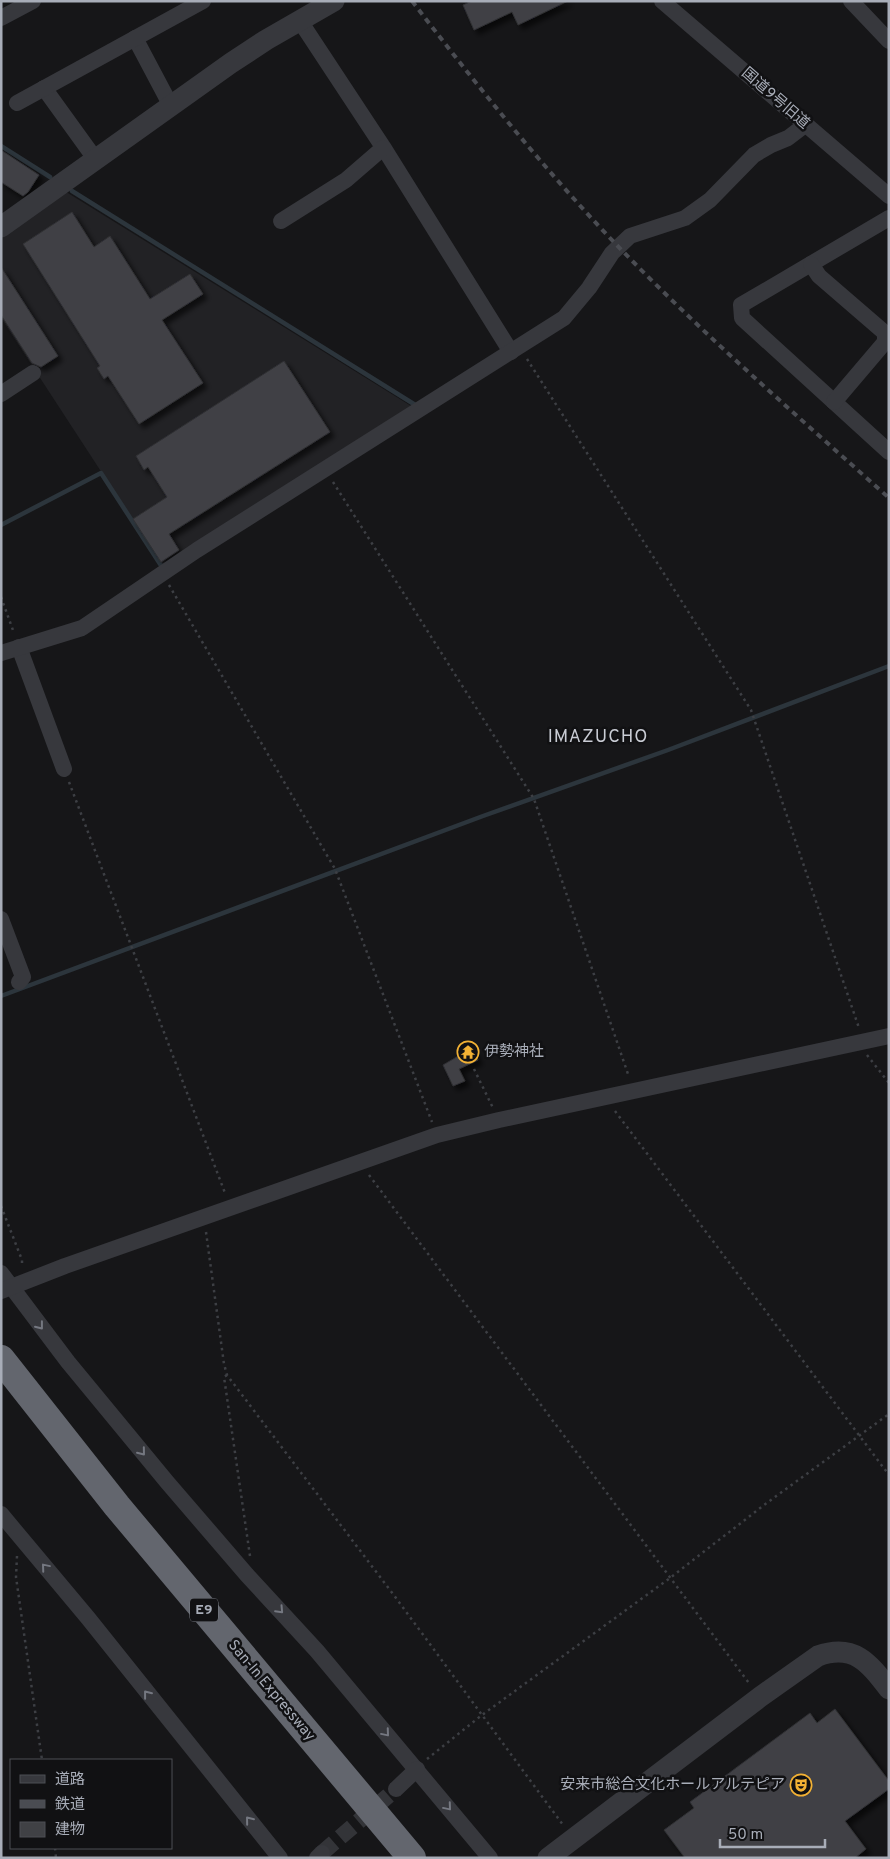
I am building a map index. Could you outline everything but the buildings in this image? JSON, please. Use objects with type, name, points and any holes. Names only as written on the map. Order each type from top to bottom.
[{"type":"highway","name":"San-In Expressway","points":[[1,1359],[116,1506],[412,1858]]},
{"type":"highway","name":"San-In Expressway","points":[[1,1373],[110,1512],[400,1858]]},
{"type":"street","points":[[1,18],[33,1]]},
{"type":"street","points":[[17,103],[203,1]]},
{"type":"street","name":"国道9号旧道","points":[[662,1],[889,196]]},
{"type":"street","points":[[851,1],[889,41]]},
{"type":"street","points":[[1,227],[249,52],[329,3]]},
{"type":"street","points":[[300,20],[515,350]]},
{"type":"street","points":[[135,38],[171,106]]},
{"type":"street","points":[[44,88],[96,160]]},
{"type":"street","points":[[1,653],[82,628],[162,573],[515,350],[568,314],[589,288],[612,253],[630,236],[685,218],[710,200],[754,155],[788,138],[805,125]]},
{"type":"street","points":[[281,221],[346,180],[383,148]]},
{"type":"street","points":[[889,218],[741,305],[742,318],[889,452]]},
{"type":"street","points":[[812,264],[819,276],[885,333],[886,342],[834,402]]},
{"type":"street","points":[[1,394],[33,373]]},
{"type":"street","points":[[19,647],[64,769]]},
{"type":"street","points":[[1,919],[23,977],[19,982]]},
{"type":"street","points":[[12,1287],[231,1208],[361,1164],[437,1135],[889,1036]]},
{"type":"street","points":[[1,1273],[68,1362],[154,1467],[247,1574],[421,1765],[490,1858]]},
{"type":"street","points":[[1,1514],[88,1618],[280,1858]]},
{"type":"street","points":[[548,1858],[809,1661],[826,1653],[850,1653],[868,1663],[889,1689]]},
{"type":"street","points":[[396,1789],[421,1765]]},
{"type":"path","points":[[515,350],[751,710],[784,803],[865,1052],[889,1083]]},
{"type":"path","points":[[326,470],[534,799],[634,1092]]},
{"type":"path","points":[[162,573],[335,870],[437,1135]]},
{"type":"path","points":[[1,597],[19,647]]},
{"type":"path","points":[[64,769],[231,1208]]},
{"type":"path","points":[[474,1069],[499,1120]]},
{"type":"path","points":[[608,1097],[610,1104],[889,1475]]},
{"type":"path","points":[[361,1164],[760,1697]]},
{"type":"path","points":[[1,1206],[22,1260],[12,1287]]},
{"type":"path","points":[[204,1218],[227,1375],[396,1598],[552,1812]]},
{"type":"path","points":[[227,1375],[224,1378],[251,1560],[247,1574]]},
{"type":"path","points":[[421,1765],[482,1715],[670,1578],[764,1505],[889,1414]]},
{"type":"path","points":[[16,1577],[42,1759]]},
{"type":"shaded area","points":[[63,190],[411,406],[162,565],[1,318],[1,234]]},
{"type":"waterway","points":[[1,146],[50,177]]},
{"type":"waterway","points":[[72,191],[417,406]]},
{"type":"waterway","points":[[1,525],[101,473],[163,566]]},
{"type":"waterway","points":[[1,996],[483,816],[668,750],[889,666]]},
{"type":"tunnel","points":[[322,1853],[396,1789]]},
{"type":"railway","points":[[412,1],[508,122],[610,238],[712,338],[889,498]]},
{"type":"place","name":"伊勢神社","points":[[468,1052]]},
{"type":"place","name":"安来市総合文化ホールアルテピア","points":[[801,1785]]},
{"type":"district","name":"IMAZUCHO","points":[[598,737]]}]
